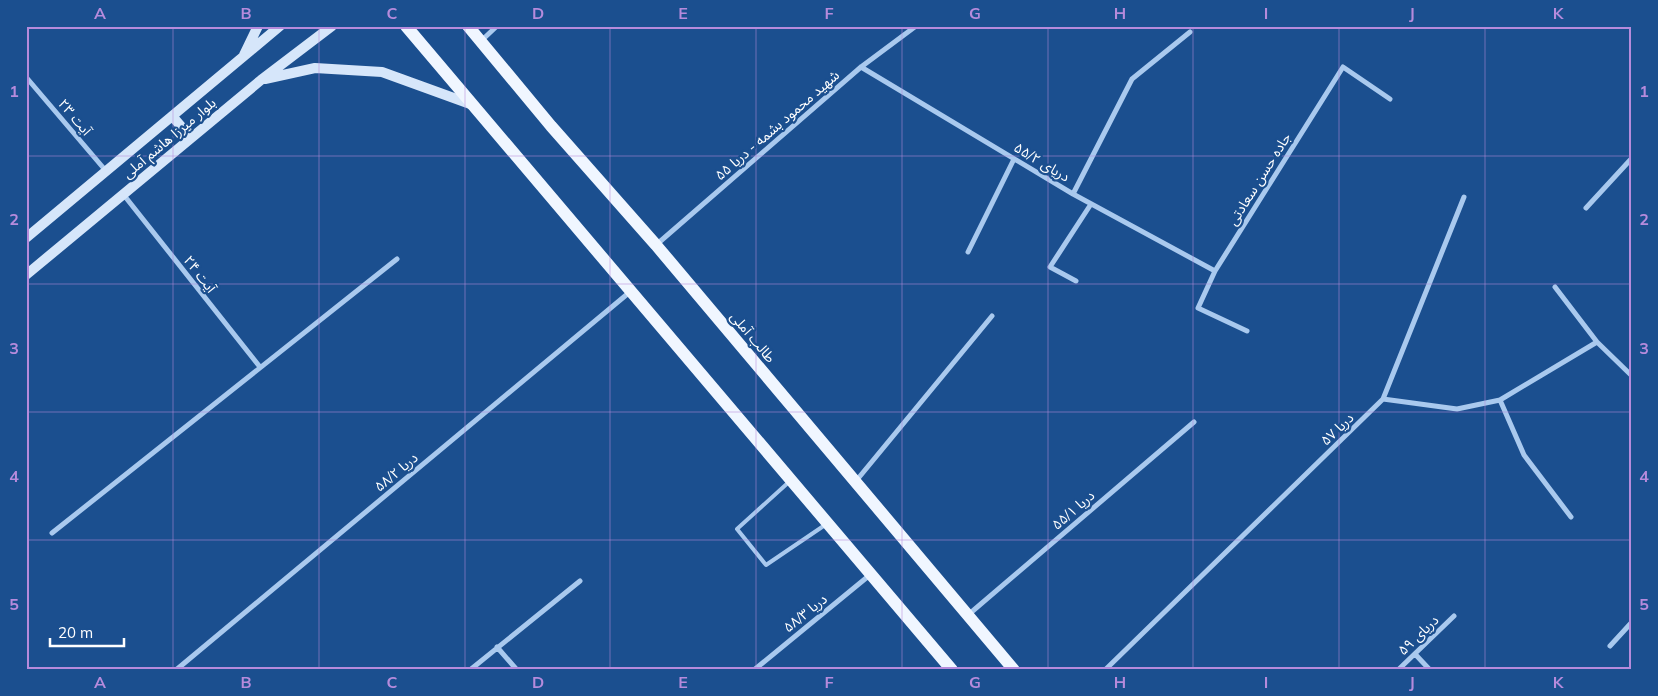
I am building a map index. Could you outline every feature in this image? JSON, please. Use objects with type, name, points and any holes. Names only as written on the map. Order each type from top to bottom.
[{"type":"main road","points":[[242,59],[258,26]]},
{"type":"main road","name":"بلوار میرزا هاشم آملی","points":[[26,238],[280,26]]},
{"type":"main road","name":"بلوار میرزا هاشم آملی","points":[[26,275],[261,80],[332,26]]},
{"type":"main road","points":[[406,26],[952,670]]},
{"type":"main road","name":"طالب آملی","points":[[468,26],[551,126],[656,245],[1014,670]]},
{"type":"main road","points":[[261,80],[315,68],[382,72],[473,105]]},
{"type":"main road","points":[[173,117],[191,138]]},
{"type":"street","points":[[480,41],[497,26]]},
{"type":"street","name":"شهید محمود بشمه - دریا ۵۵","points":[[656,245],[861,67],[916,26]]},
{"type":"street","points":[[1073,194],[1132,78],[1190,32]]},
{"type":"street","name":"دریای ۵۵/۲","points":[[861,67],[1073,194],[1214,272]]},
{"type":"street","name":"جاده حسن سعادتی","points":[[1247,331],[1198,308],[1214,272],[1343,67],[1390,99]]},
{"type":"street","name":"آیت ۲۳","points":[[26,77],[106,172]]},
{"type":"street","points":[[1586,208],[1632,158]]},
{"type":"street","points":[[968,252],[1014,159]]},
{"type":"street","name":"آیت ۲۴","points":[[123,194],[260,367]]},
{"type":"street","points":[[1464,197],[1383,399],[1458,409],[1500,400],[1597,342]]},
{"type":"street","points":[[1076,281],[1050,267],[1091,204]]},
{"type":"street","points":[[52,533],[397,259]]},
{"type":"street","points":[[1555,287],[1597,342],[1632,376]]},
{"type":"street","name":"دریا ۵۸/۲","points":[[176,670],[631,291]]},
{"type":"street","points":[[856,481],[992,316]]},
{"type":"street","name":"دریا ۵۷","points":[[1105,670],[1383,399]]},
{"type":"street","points":[[1500,400],[1524,455],[1571,517]]},
{"type":"street","name":"دریا ۵۵/۱","points":[[968,615],[1194,422]]},
{"type":"street","name":"دریا ۵۸/۳","points":[[754,670],[871,574]]},
{"type":"street","points":[[470,670],[580,581]]},
{"type":"street","name":"دریای ۵۹","points":[[1398,670],[1454,616]]},
{"type":"street","points":[[1610,646],[1632,622]]},
{"type":"street","points":[[497,647],[517,670]]},
{"type":"street","points":[[1415,654],[1430,670]]},
{"type":"lane","points":[[792,479],[737,528],[766,565],[828,523]]}]
